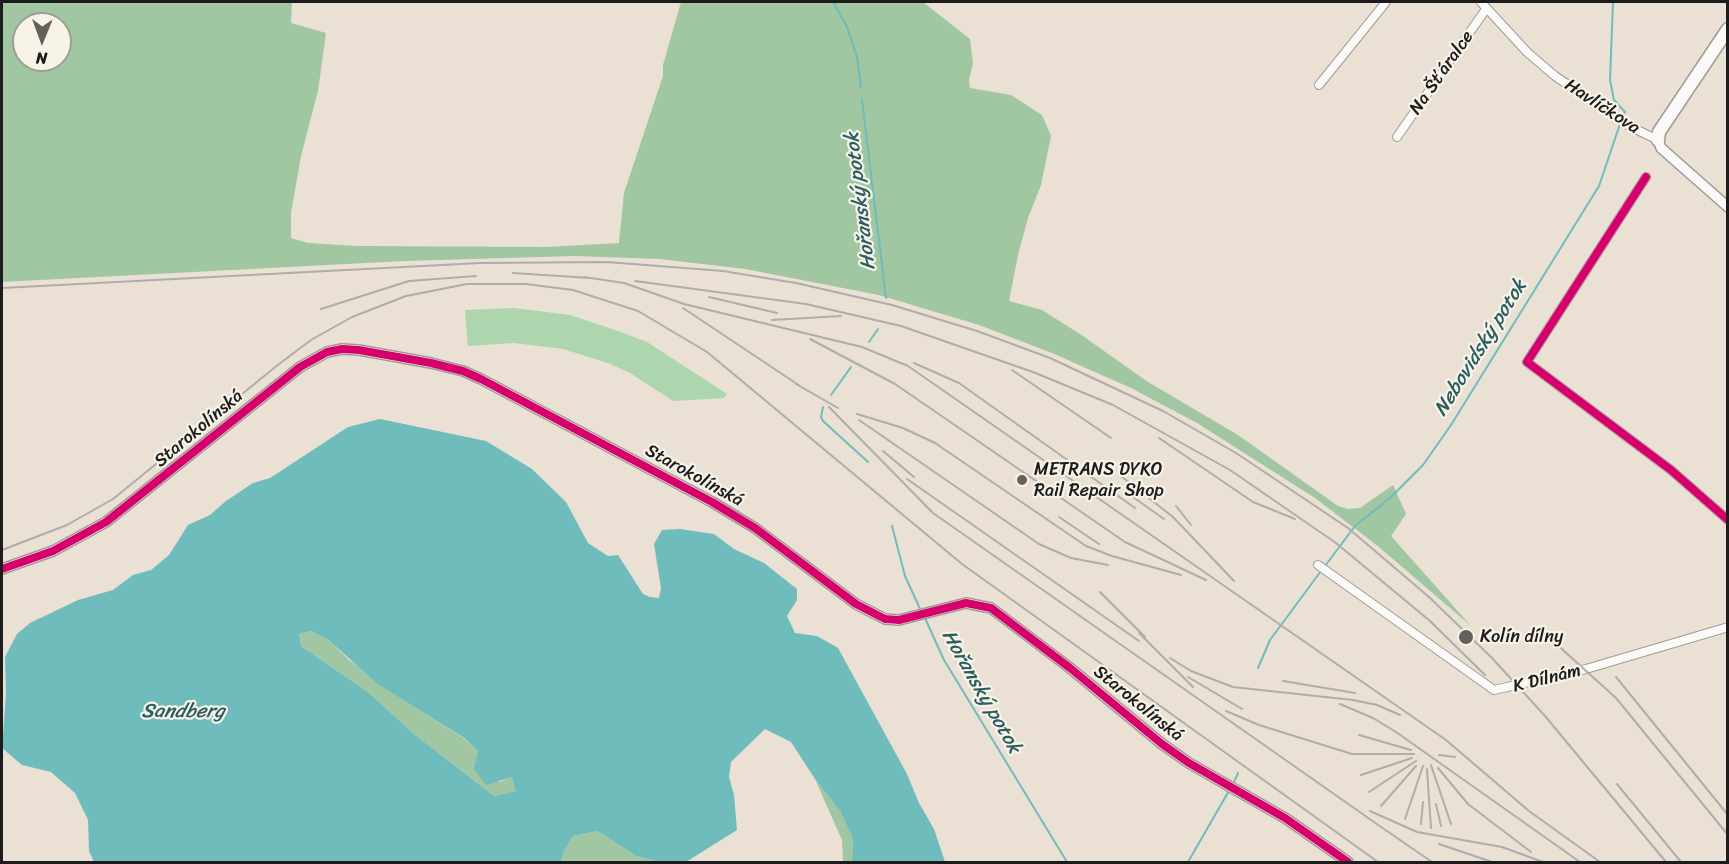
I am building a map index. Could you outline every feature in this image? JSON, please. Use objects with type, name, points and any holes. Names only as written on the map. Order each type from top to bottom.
[{"type":"main road","points":[[1658,140],[1659,132],[1728,29]]},
{"type":"street","points":[[1319,85],[1386,2]]},
{"type":"street","name":"Havlíčkova","points":[[1483,5],[1527,52],[1578,92],[1629,126],[1658,140],[1661,148],[1728,207]]},
{"type":"street","name":"Na Šťáralce","points":[[1397,137],[1483,5]]},
{"type":"street","points":[[1646,177],[1527,362],[1671,470],[1728,520]]},
{"type":"street","name":"Starokolínská","points":[[2,569],[53,551],[106,522],[300,367],[327,352],[342,349],[431,363],[463,371],[712,502],[755,528],[870,613],[885,619],[912,618],[966,603],[991,608],[1070,668],[1162,744],[1231,788],[1285,818],[1348,862]]},
{"type":"street","name":"K Dílnám","points":[[1318,565],[1494,690],[1586,669],[1728,627]]},
{"type":"green space","points":[[2,2],[292,2],[291,23],[326,33],[318,91],[301,156],[291,213],[291,238],[308,243],[357,246],[546,247],[619,243],[624,193],[663,76],[663,65],[681,2],[923,2],[970,39],[973,63],[969,80],[970,88],[1011,95],[1042,115],[1051,136],[1041,185],[1028,218],[1018,255],[1009,301],[1042,310],[1148,382],[1238,435],[1338,506],[1348,509],[1360,508],[1393,485],[1406,514],[1391,536],[1471,626],[1379,547],[1315,498],[1197,423],[1131,388],[1052,353],[979,325],[879,295],[745,269],[660,259],[574,256],[404,261],[2,282]]},
{"type":"green space","points":[[514,308],[570,315],[647,342],[727,394],[724,398],[673,401],[630,373],[608,363],[563,349],[514,343],[468,346],[465,310]]},
{"type":"green space","points":[[311,631],[327,639],[349,660],[463,738],[478,751],[500,782],[512,776],[517,791],[494,796],[414,734],[368,692],[301,646],[299,634]]},
{"type":"green space","points":[[815,779],[840,811],[853,839],[852,862],[843,862],[842,840]]},
{"type":"green space","points":[[598,831],[636,856],[660,862],[561,862],[563,853],[573,836]]},
{"type":"water","name":"Sandberg","points":[[380,419],[486,441],[532,469],[566,502],[588,543],[608,556],[618,555],[643,594],[650,597],[659,598],[661,588],[654,544],[662,530],[680,529],[714,534],[734,549],[764,563],[797,589],[797,600],[787,616],[795,633],[817,636],[838,648],[907,774],[919,803],[934,829],[945,862],[852,862],[853,839],[840,811],[815,779],[791,742],[765,729],[731,762],[729,777],[734,795],[737,830],[686,862],[660,862],[636,856],[598,831],[573,836],[563,853],[561,862],[94,862],[89,851],[88,820],[75,793],[51,772],[22,765],[2,748],[6,694],[5,657],[17,634],[30,623],[78,600],[113,590],[133,575],[151,570],[169,555],[188,525],[210,515],[253,483],[270,478],[348,427]],"holes":[[[311,631],[327,639],[378,684],[464,738],[478,751],[474,769],[486,785],[512,777],[516,791],[494,796],[414,734],[368,692],[301,646],[299,634]]]},
{"type":"waterway","name":"Hořanský potok","points":[[833,2],[847,27],[857,57],[861,87]]},
{"type":"waterway","name":"Nebovidský potok","points":[[1613,2],[1610,80],[1614,100],[1625,112],[1622,119]]},
{"type":"waterway","name":"Hořanský potok","points":[[862,100],[886,298]]},
{"type":"waterway","name":"Nebovidský potok","points":[[1325,566],[1355,526],[1391,497],[1423,465],[1451,425],[1599,186],[1620,124]]},
{"type":"waterway","name":"Hořanský potok","points":[[869,342],[878,329]]},
{"type":"waterway","name":"Hořanský potok","points":[[831,395],[851,367]]},
{"type":"waterway","name":"Hořanský potok","points":[[823,407],[821,417],[823,421],[868,462]]},
{"type":"waterway","name":"Hořanský potok","points":[[892,526],[905,576],[921,611]]},
{"type":"waterway","name":"Nebovidský potok","points":[[1258,668],[1270,640],[1321,571]]},
{"type":"waterway","name":"Hořanský potok","points":[[924,616],[944,660],[1067,862]]},
{"type":"waterway","name":"Nebovidský potok","points":[[1233,784],[1238,773]]},
{"type":"waterway","name":"Nebovidský potok","points":[[1188,862],[1230,789]]},
{"type":"railway","points":[[2,288],[480,263],[607,262],[723,271],[796,283],[892,305],[977,331],[1050,358],[1163,411],[1236,453],[1348,528],[1429,597],[1492,658],[1545,716],[1666,862]]},
{"type":"railway","points":[[513,273],[590,278]]},
{"type":"railway","points":[[321,309],[409,281],[476,276]]},
{"type":"railway","points":[[584,277],[624,283],[684,304],[862,347],[908,366],[1446,740],[1529,811],[1600,862]]},
{"type":"railway","points":[[635,281],[806,304],[901,326],[1033,372],[1113,405],[1230,470],[1336,543],[1430,621],[1485,675]]},
{"type":"railway","points":[[2,550],[67,525],[113,499],[279,364],[311,340],[352,317],[406,296],[467,284],[526,284],[573,290],[638,311],[707,352],[962,564],[1378,862]]},
{"type":"railway","points":[[709,297],[777,313]]},
{"type":"railway","points":[[683,308],[803,388]]},
{"type":"railway","points":[[772,320],[841,316]]},
{"type":"railway","points":[[810,339],[895,384],[1125,542],[1206,580]]},
{"type":"railway","points":[[914,363],[959,383],[1135,508]]},
{"type":"railway","points":[[1012,370],[1111,438]]},
{"type":"railway","points":[[796,384],[838,408]]},
{"type":"railway","points":[[829,407],[933,513],[1374,822]]},
{"type":"railway","points":[[857,414],[903,428],[935,443],[1086,546],[1112,556],[1181,575]]},
{"type":"railway","points":[[859,420],[1039,544],[1071,558],[1108,565]]},
{"type":"railway","points":[[1159,438],[1253,502],[1295,519]]},
{"type":"railway","points":[[883,451],[914,477]]},
{"type":"railway","points":[[1121,476],[1173,517],[1234,581]]},
{"type":"railway","points":[[907,479],[1139,641]]},
{"type":"railway","points":[[1130,495],[1164,519]]},
{"type":"railway","points":[[1176,506],[1191,525]]},
{"type":"railway","points":[[1059,517],[1099,544]]},
{"type":"railway","points":[[1100,592],[1145,637]]},
{"type":"railway","points":[[1139,633],[1193,687]]},
{"type":"railway","points":[[1553,641],[1616,698],[1728,835]]},
{"type":"railway","points":[[1170,658],[1191,671],[1233,687],[1353,700],[1377,705],[1400,715]]},
{"type":"railway","points":[[1188,677],[1242,709]]},
{"type":"railway","points":[[1616,677],[1728,815]]},
{"type":"railway","points":[[1283,681],[1355,693]]},
{"type":"railway","points":[[1340,704],[1373,718],[1396,732],[1580,862]]},
{"type":"railway","points":[[1226,711],[1259,725],[1352,754],[1414,754]]},
{"type":"railway","points":[[1359,735],[1411,750]]},
{"type":"railway","points":[[1439,755],[1455,757]]},
{"type":"railway","points":[[1361,775],[1412,758]]},
{"type":"railway","points":[[1369,792],[1416,761]]},
{"type":"railway","points":[[1431,765],[1451,824]]},
{"type":"railway","points":[[1381,806],[1416,766]]},
{"type":"railway","points":[[1405,819],[1423,766]]},
{"type":"railway","points":[[1438,768],[1468,804],[1531,852]]},
{"type":"railway","points":[[1427,769],[1431,828]]},
{"type":"railway","points":[[1617,784],[1681,862]]},
{"type":"railway","points":[[1421,824],[1423,802]]},
{"type":"railway","points":[[1436,804],[1441,826]]},
{"type":"railway","points":[[1370,811],[1417,832],[1502,847],[1543,862]]},
{"type":"railway","points":[[1368,818],[1432,862]]},
{"type":"railway","points":[[1439,844],[1492,862]]},
{"type":"cycle path","points":[[1646,177],[1527,362],[1671,470],[1728,520]]},
{"type":"cycle path","points":[[2,569],[53,551],[106,522],[300,367],[327,352],[342,349],[359,350],[431,363],[463,371],[481,379],[712,502],[755,528],[856,604],[885,619],[899,620],[966,603],[991,608],[1070,668],[1162,744],[1189,763],[1285,818],[1348,862]]},
{"type":"place","name":"METRANS DYKO Rail Repair Shop","points":[[1022,480]]},
{"type":"place","name":"Kolín dílny","points":[[1466,637]]}]
